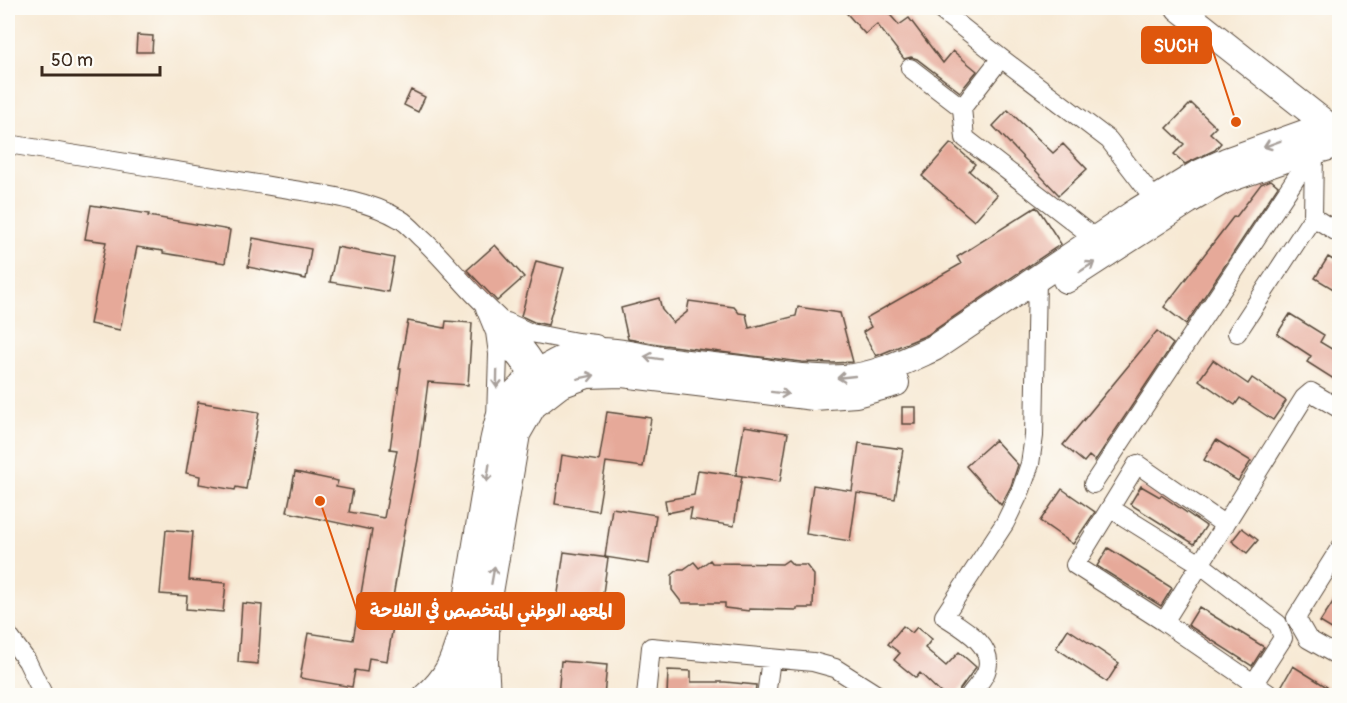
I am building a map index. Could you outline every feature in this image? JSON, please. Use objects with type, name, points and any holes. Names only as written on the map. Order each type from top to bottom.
[{"type":"street","points":[[938,8],[1109,140],[1155,200]]},
{"type":"street","points":[[1179,8],[1335,134]]},
{"type":"street","points":[[1001,58],[962,108],[965,138],[1096,239]]},
{"type":"street","points":[[910,68],[962,108]]},
{"type":"street","points":[[1093,484],[1314,151],[1335,134]]},
{"type":"street","points":[[457,695],[461,635],[491,453],[500,415],[512,397],[541,385],[587,375],[622,374],[814,397],[856,394],[893,385],[925,371],[1037,289],[1096,239],[1197,174],[1226,161],[1335,134]]},
{"type":"street","points":[[8,144],[352,200],[381,210],[402,220],[484,304],[498,325],[536,362],[541,385]]},
{"type":"street","points":[[1237,333],[1313,217],[1314,151]]},
{"type":"street","points":[[487,696],[485,661],[487,610],[517,434],[541,385],[563,358],[585,351],[608,351],[809,378],[844,378],[878,372],[934,348],[1223,181],[1314,151]]},
{"type":"street","points":[[1313,217],[1340,234]]},
{"type":"street","points":[[969,696],[986,672],[988,660],[982,646],[974,636],[944,616],[1005,524],[1030,464],[1034,436],[1037,289]]},
{"type":"street","points":[[498,325],[595,344],[608,351]]},
{"type":"street","points":[[496,429],[498,325]]},
{"type":"street","points":[[1164,622],[1304,398],[1311,392],[1340,408]]},
{"type":"street","points":[[1225,525],[1137,464],[1075,566],[1164,622],[1272,696]]},
{"type":"street","points":[[1110,508],[1200,564],[1278,624],[1283,638],[1254,683]]},
{"type":"street","points":[[1340,549],[1296,618],[1308,639],[1340,657]]},
{"type":"street","points":[[8,635],[27,661],[44,696]]},
{"type":"street","points":[[426,696],[452,664],[461,635]]},
{"type":"street","points":[[457,695],[486,641]]},
{"type":"street","points":[[646,696],[651,647],[813,662],[835,668],[879,696]]},
{"type":"street","points":[[766,696],[771,658]]},
{"type":"building","points":[[842,8],[884,8],[899,25],[909,18],[943,63],[953,51],[977,71],[960,92],[917,59],[911,57],[904,59],[877,24],[865,34]]},
{"type":"building","points":[[137,35],[153,36],[152,52],[136,52]]},
{"type":"building","points":[[411,90],[425,97],[418,112],[404,105]]},
{"type":"building","points":[[1191,103],[1216,127],[1210,133],[1221,143],[1215,150],[1185,164],[1174,154],[1184,144],[1167,128]]},
{"type":"building","points":[[1008,110],[1053,153],[1063,144],[1087,169],[1059,195],[993,126]]},
{"type":"building","points":[[951,143],[975,164],[969,171],[997,195],[974,221],[922,176]]},
{"type":"building","points":[[1271,180],[1278,186],[1186,324],[1164,307],[1234,216],[1236,217],[1261,184]]},
{"type":"building","points":[[91,205],[230,230],[225,263],[137,247],[120,330],[90,324],[106,242],[85,239]]},
{"type":"building","points":[[1036,207],[1061,244],[927,335],[876,356],[863,332],[871,327],[866,318],[961,264],[957,257]]},
{"type":"building","points":[[253,238],[311,249],[306,279],[248,267]]},
{"type":"building","points":[[495,245],[524,277],[497,301],[467,270]]},
{"type":"building","points":[[337,247],[394,258],[388,292],[330,282]]},
{"type":"building","points":[[1328,257],[1340,264],[1340,293],[1315,278]]},
{"type":"building","points":[[536,261],[564,268],[548,325],[521,316]]},
{"type":"building","points":[[659,298],[662,310],[673,323],[687,312],[689,301],[734,307],[739,313],[746,314],[749,328],[796,316],[798,307],[840,313],[853,362],[802,362],[628,339],[621,308]]},
{"type":"building","points":[[1290,314],[1324,335],[1320,342],[1340,354],[1340,383],[1307,362],[1311,356],[1277,334]]},
{"type":"building","points":[[408,321],[445,328],[446,321],[472,323],[468,385],[428,382],[418,460],[392,603],[397,604],[387,661],[369,658],[367,672],[355,670],[352,687],[300,678],[308,633],[353,640],[372,530],[287,512],[295,472],[338,481],[336,487],[353,490],[349,512],[384,518],[397,450],[390,449],[401,369],[399,369]]},
{"type":"building","points":[[1157,331],[1173,344],[1095,461],[1089,456],[1084,462],[1063,445]]},
{"type":"building","points":[[1213,360],[1248,384],[1252,378],[1286,401],[1273,420],[1240,398],[1235,405],[1199,380]]},
{"type":"building","points":[[198,402],[259,412],[246,489],[236,487],[235,490],[199,484],[200,476],[186,473]]},
{"type":"building","points":[[902,407],[916,407],[916,424],[902,424]]},
{"type":"building","points":[[607,412],[651,418],[643,467],[606,462],[598,511],[555,504],[562,455],[599,461]]},
{"type":"building","points":[[744,426],[788,433],[780,482],[736,475]]},
{"type":"building","points":[[995,440],[1018,465],[1001,505],[966,466]]},
{"type":"building","points":[[1216,440],[1251,461],[1238,481],[1204,460]]},
{"type":"building","points":[[859,443],[903,449],[895,499],[857,493],[850,541],[806,534],[813,485],[852,491]]},
{"type":"building","points":[[698,470],[742,476],[734,526],[690,519],[692,508],[667,513],[665,500],[694,495]]},
{"type":"building","points":[[1141,486],[1160,497],[1161,495],[1206,526],[1194,544],[1130,504]]},
{"type":"building","points":[[1062,489],[1095,512],[1073,544],[1040,521]]},
{"type":"building","points":[[612,508],[656,515],[649,564],[605,557]]},
{"type":"building","points":[[1242,528],[1258,540],[1247,553],[1232,541]]},
{"type":"building","points":[[166,530],[193,532],[189,580],[226,583],[223,612],[186,609],[187,596],[160,594]]},
{"type":"building","points":[[1108,548],[1172,588],[1161,606],[1097,566]]},
{"type":"building","points":[[564,552],[608,558],[601,607],[557,600]]},
{"type":"building","points":[[710,560],[712,563],[782,564],[788,560],[793,565],[806,565],[814,575],[813,608],[749,609],[749,611],[725,608],[725,603],[682,603],[672,590],[672,575],[694,562],[699,568]]},
{"type":"building","points":[[1340,591],[1340,634],[1320,622]]},
{"type":"building","points":[[242,603],[262,605],[258,664],[238,662]]},
{"type":"building","points":[[1199,607],[1264,647],[1252,666],[1188,625]]},
{"type":"building","points":[[903,626],[912,633],[917,627],[932,639],[925,648],[946,666],[959,652],[976,667],[960,689],[958,696],[944,696],[920,673],[916,678],[894,660],[900,653],[888,644]]},
{"type":"building","points":[[1068,629],[1119,663],[1107,682],[1056,648]]},
{"type":"building","points":[[561,661],[607,665],[604,696],[558,696]]},
{"type":"building","points":[[1293,666],[1327,687],[1322,696],[1295,696],[1281,687]]},
{"type":"building","points":[[668,670],[691,671],[691,682],[756,685],[755,696],[667,696]]},
{"type":"place","name":"SUCH","points":[[1236,122]]},
{"type":"place","name":"المعهد الوطني المتخصص في الفلاحة","points":[[320,501]]}]
